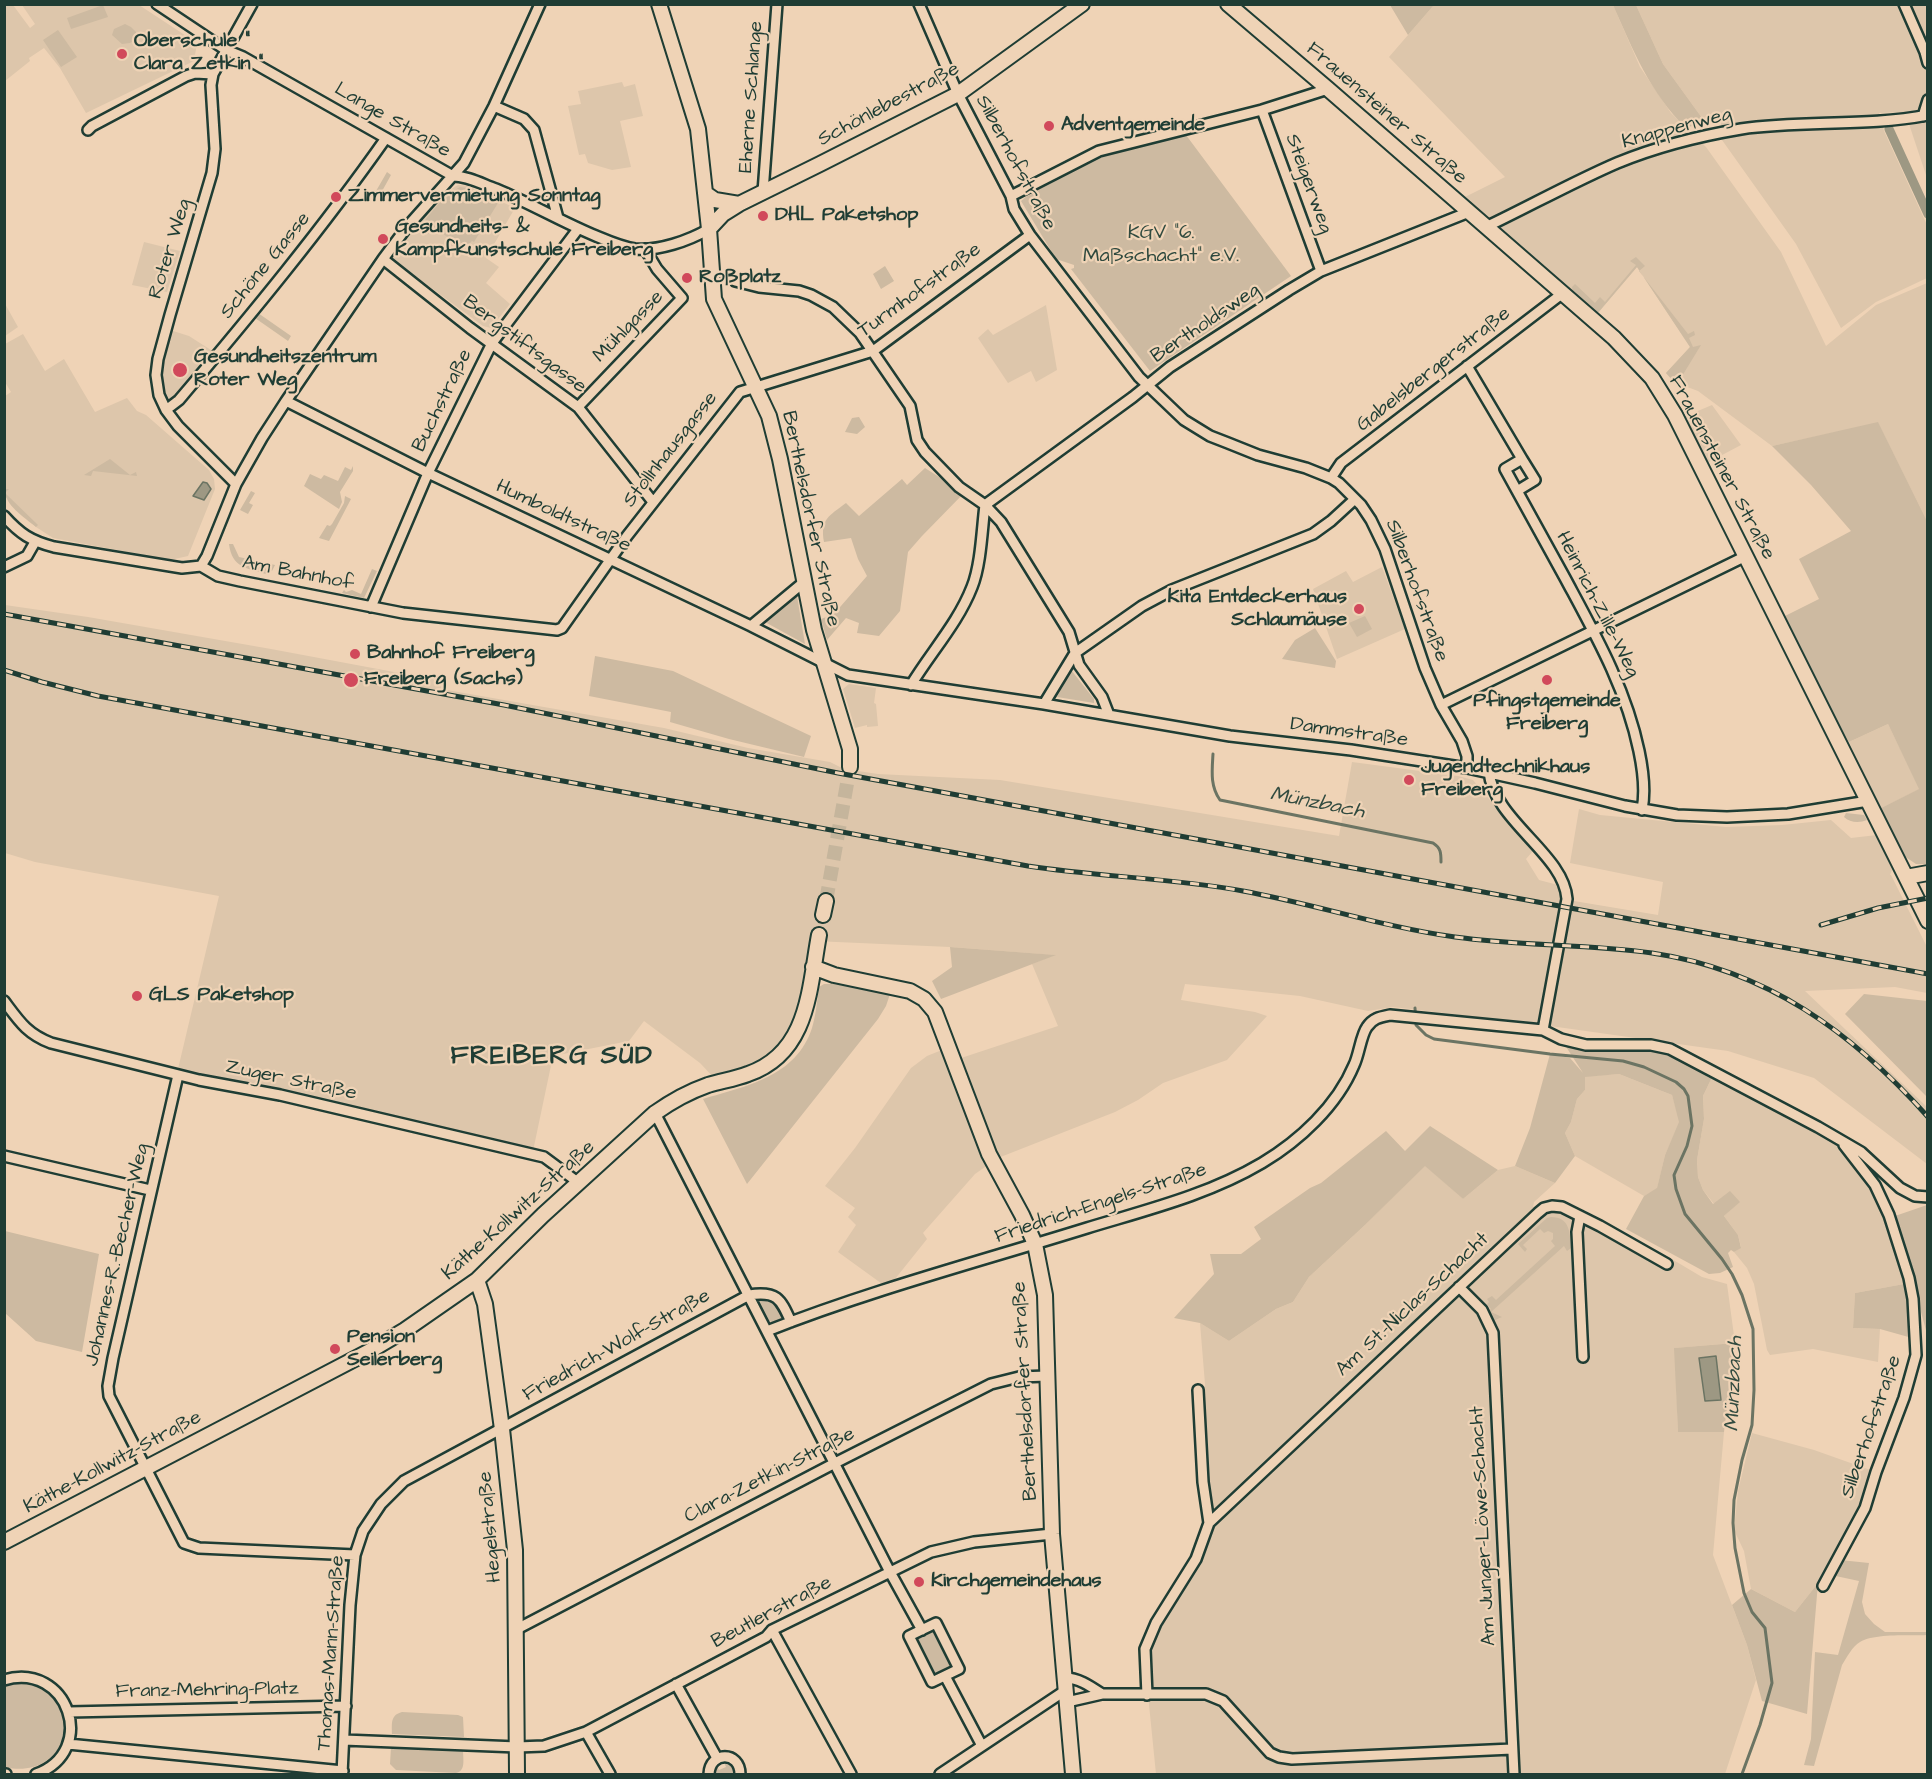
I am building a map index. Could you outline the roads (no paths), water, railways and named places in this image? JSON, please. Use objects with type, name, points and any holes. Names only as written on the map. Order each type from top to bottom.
[{"type":"street","name":"Lange Straße","points":[[158,4],[226,50],[243,57],[453,176],[464,176],[502,192],[578,229],[621,246],[645,249],[690,239],[709,229]]},
{"type":"street","name":"Roter Weg","points":[[236,484],[178,426],[166,410],[159,395],[156,375],[158,359],[213,173],[215,153],[211,85],[213,74],[252,4]]},
{"type":"street","points":[[201,566],[236,484],[286,401],[407,227],[464,164],[494,106],[540,4]]},
{"type":"street","name":"Berthelsdorfer Straße","points":[[659,4],[698,129],[714,299],[756,386],[776,439],[815,635],[850,749],[850,767]]},
{"type":"street","name":"Eherne Schlange","points":[[763,192],[777,4]]},
{"type":"street","name":"Silberhofstraße","points":[[920,4],[958,94],[1011,196],[1014,209],[1030,235],[1139,377],[1184,420],[1210,436],[1258,455],[1306,468],[1331,478],[1356,499],[1371,520],[1385,549],[1425,668],[1441,705],[1462,741],[1467,756],[1467,768]]},
{"type":"street","name":"Frauensteiner Straße","points":[[1228,4],[1563,293],[1642,366],[1675,415],[1928,921]]},
{"type":"street","points":[[1904,4],[1928,63]]},
{"type":"street","name":"Schönlebestraße","points":[[709,229],[723,214],[739,204],[958,94],[1075,6]]},
{"type":"street","points":[[88,130],[186,76],[195,73],[213,74]]},
{"type":"street","points":[[1011,196],[1099,151],[1262,110],[1328,89]]},
{"type":"street","points":[[1925,115],[1928,100]]},
{"type":"street","points":[[494,106],[524,119],[534,130],[558,219]]},
{"type":"street","name":"Steigerweg","points":[[1262,110],[1321,271]]},
{"type":"street","name":"Knappenweg","points":[[1486,227],[1618,163],[1676,143],[1744,129],[1887,121],[1925,115]]},
{"type":"street","name":"Schöne Gasse","points":[[166,410],[179,400],[279,280],[345,196],[386,138]]},
{"type":"street","points":[[705,193],[715,200],[739,204]]},
{"type":"street","name":"Bertholdsweg","points":[[985,505],[1148,386],[1170,367],[1289,290],[1321,271],[1469,212]]},
{"type":"street","name":"Buchstraße","points":[[370,607],[428,473],[492,342],[578,229]]},
{"type":"street","name":"Turmhofstraße","points":[[756,386],[873,351],[1030,235]]},
{"type":"street","name":"Mühlgasse","points":[[578,406],[682,298],[657,269],[645,249]]},
{"type":"street","name":"Bergstiftsgasse","points":[[383,259],[470,328],[578,406],[653,502]]},
{"type":"street","points":[[735,281],[776,290],[800,291],[819,298],[854,327],[910,406],[918,440],[926,452],[959,487],[985,505],[1001,522],[1069,632],[1079,665],[1102,697],[1109,715]]},
{"type":"street","name":"Gabelsbergerstraße","points":[[1331,478],[1341,463],[1563,293]]},
{"type":"street","points":[[1467,366],[1535,480],[1517,491]]},
{"type":"street","name":"Stollnhausgasse","points":[[557,630],[562,628],[610,559],[740,392],[756,386]]},
{"type":"street","name":"Humboldtstraße","points":[[286,401],[428,473],[751,626],[825,664]]},
{"type":"street","name":"Heinrich-Zille-Weg","points":[[1522,459],[1505,469],[1609,659],[1633,721],[1645,795],[1642,810]]},
{"type":"street","points":[[1044,704],[1075,653],[1142,606],[1172,590],[1313,534],[1356,499]]},
{"type":"street","points":[[911,685],[945,635],[972,588],[976,576],[985,505]]},
{"type":"street","name":"Am Bahnhof","points":[[4,516],[27,538],[35,542],[147,564],[182,568],[201,566],[219,576],[404,613],[557,630]]},
{"type":"street","points":[[4,567],[27,556],[35,542]]},
{"type":"street","points":[[1441,705],[1746,556]]},
{"type":"street","points":[[751,626],[804,582]]},
{"type":"street","name":"Dammstraße","points":[[825,664],[848,675],[1044,704],[1230,736],[1351,750],[1467,768],[1642,810],[1677,815],[1727,817],[1788,814],[1868,801]]},
{"type":"street","points":[[1489,772],[1490,782],[1497,798],[1562,879],[1566,890],[1567,899],[1543,1030]]},
{"type":"street","points":[[1906,877],[1928,873]]},
{"type":"street","points":[[823,915],[826,901]]},
{"type":"street","points":[[813,967],[819,935]]},
{"type":"street","name":"Berthelsdorfer Straße","points":[[813,967],[834,975],[910,991],[924,999],[935,1012],[989,1154],[1035,1244],[1045,1295],[1052,1534],[1073,1774]]},
{"type":"street","name":"Käthe-Kollwitz-Straße","points":[[4,1542],[375,1348],[477,1280],[655,1113],[675,1099],[708,1085],[748,1074],[775,1061],[793,1041],[800,1027],[813,967]]},
{"type":"street","name":"Zuger Straße","points":[[4,1001],[23,1026],[35,1037],[51,1043],[178,1075],[291,1098],[544,1158],[579,1183]]},
{"type":"street","name":"Silberhofstraße","points":[[1376,1018],[1390,1015],[1404,1016],[1543,1030],[1561,1039],[1586,1045],[1651,1045],[1670,1049],[1861,1152],[1900,1188],[1915,1196],[1928,1197]]},
{"type":"street","name":"Friedrich-Engels-Straße","points":[[767,1331],[1179,1200],[1230,1180],[1263,1162],[1296,1138],[1324,1111],[1346,1083],[1355,1064],[1366,1028],[1376,1018]]},
{"type":"street","name":"Johannes-R.-Becher-Weg","points":[[178,1075],[150,1190],[108,1386],[112,1403],[184,1543],[193,1546],[355,1555]]},
{"type":"street","points":[[655,1113],[890,1572],[922,1630]]},
{"type":"street","name":"Silberhofstraße","points":[[1823,1586],[1865,1508],[1904,1398],[1916,1355],[1911,1288],[1889,1215],[1875,1185],[1843,1143]]},
{"type":"street","points":[[4,1156],[150,1190]]},
{"type":"street","name":"Am St.-Niclas-Schacht","points":[[1147,1695],[1144,1649],[1156,1623],[1196,1559],[1209,1523],[1544,1208],[1562,1207],[1666,1264]]},
{"type":"street","points":[[1580,1216],[1577,1232],[1582,1357]]},
{"type":"street","name":"Hegelstraße","points":[[477,1280],[485,1304],[515,1550],[517,1774]]},
{"type":"street","name":"Am Junger-Löwe-Schacht","points":[[1459,1287],[1482,1310],[1493,1333],[1514,1774]]},
{"type":"street","points":[[749,1295],[762,1293],[777,1297],[782,1302],[791,1322]]},
{"type":"street","name":"Friedrich-Wolf-Straße","points":[[502,1429],[749,1295]]},
{"type":"street","name":"Clara-Zetkin-Straße","points":[[517,1629],[991,1384],[1019,1377],[1047,1376]]},
{"type":"street","name":"Am St.-Niclas-Schacht","points":[[1198,1390],[1203,1482],[1209,1523]]},
{"type":"street","name":"Thomas-Mann-Straße","points":[[342,1773],[350,1605],[355,1555],[363,1531],[381,1504],[404,1481],[502,1429]]},
{"type":"street","name":"Beutlerstraße","points":[[344,1740],[517,1747],[544,1746],[586,1732],[765,1637],[772,1630],[931,1552],[974,1542],[1052,1534]]},
{"type":"street","points":[[936,1623],[959,1669],[945,1676],[932,1682],[909,1636],[936,1623]]},
{"type":"street","points":[[772,1630],[851,1774]]},
{"type":"street","points":[[945,1676],[982,1746]]},
{"type":"street","points":[[4,1680],[24,1677],[41,1681],[56,1691],[69,1712],[71,1727],[68,1744],[56,1763],[36,1774]]},
{"type":"street","points":[[940,1774],[1066,1690],[1073,1678],[1102,1694]]},
{"type":"street","points":[[676,1684],[717,1758]]},
{"type":"street","points":[[1066,1690],[1102,1694],[1206,1694],[1223,1701],[1270,1753],[1280,1757],[1304,1759],[1512,1749]]},
{"type":"street","name":"Franz-Mehring-Platz","points":[[69,1712],[346,1706]]},
{"type":"street","points":[[586,1732],[610,1774]]},
{"type":"street","points":[[68,1744],[342,1773]]},
{"type":"street","points":[[710,1774],[710,1768],[717,1758]]},
{"type":"street","points":[[717,1758],[732,1758],[738,1764],[740,1774]]},
{"type":"waterway","points":[[1889,129],[1928,214]]},
{"type":"waterway","name":"Münzbach","points":[[1213,754],[1213,784],[1220,800],[1433,843],[1440,851],[1441,862]]},
{"type":"waterway","name":"Münzbach","points":[[1415,1008],[1416,1025],[1434,1039],[1623,1061],[1644,1067],[1676,1082],[1688,1096],[1692,1126],[1687,1146],[1674,1175],[1676,1189],[1685,1214],[1732,1274],[1742,1295],[1753,1329],[1752,1425],[1734,1500],[1733,1523],[1735,1548],[1744,1593],[1752,1612],[1765,1628],[1772,1683],[1742,1774]]},
{"type":"tunnel","points":[[826,901],[850,767]]},
{"type":"railway","points":[[4,614],[504,705],[838,773],[1928,974]]},
{"type":"railway","points":[[4,670],[98,696],[1028,866],[1243,891],[1428,933],[1455,937],[1628,950],[1694,961],[1770,990],[1805,1010],[1838,1032],[1869,1058],[1928,1117]]},
{"type":"railway","points":[[1821,925],[1878,908],[1928,898]]},
{"type":"place","name":"Oberschule \" Clara Zetkin \"","points":[[122,54]]},
{"type":"place","name":"Adventgemeinde","points":[[1049,126]]},
{"type":"place","name":"Zimmervermietung Sonntag","points":[[336,197]]},
{"type":"place","name":"DHL Paketshop","points":[[763,216]]},
{"type":"place","name":"Gesundheits- & Kampfkunstschule Freiberg","points":[[383,239]]},
{"type":"place","name":"Roßplatz","points":[[687,278]]},
{"type":"place","name":"Gesundheitszentrum Roter Weg","points":[[180,370]]},
{"type":"place","name":"Kita Entdeckerhaus Schlaumäuse","points":[[1359,609]]},
{"type":"place","name":"Bahnhof Freiberg","points":[[355,654]]},
{"type":"place","name":"Freiberg (Sachs)","points":[[351,680]]},
{"type":"place","name":"Pfingstgemeinde Freiberg","points":[[1547,680]]},
{"type":"place","name":"Jugendtechnikhaus Freiberg","points":[[1409,780]]},
{"type":"place","name":"GLS Paketshop","points":[[137,996]]},
{"type":"place","name":"Pension Seilerberg","points":[[335,1349]]},
{"type":"place","name":"Kirchgemeindehaus","points":[[919,1582]]},
{"type":"district","name":"FREIBERG SÜD","points":[[552,1058]]},
{"type":"park label","name":"KGV \"6. Maßschacht\" e.V.","points":[[1161,246]]}]
